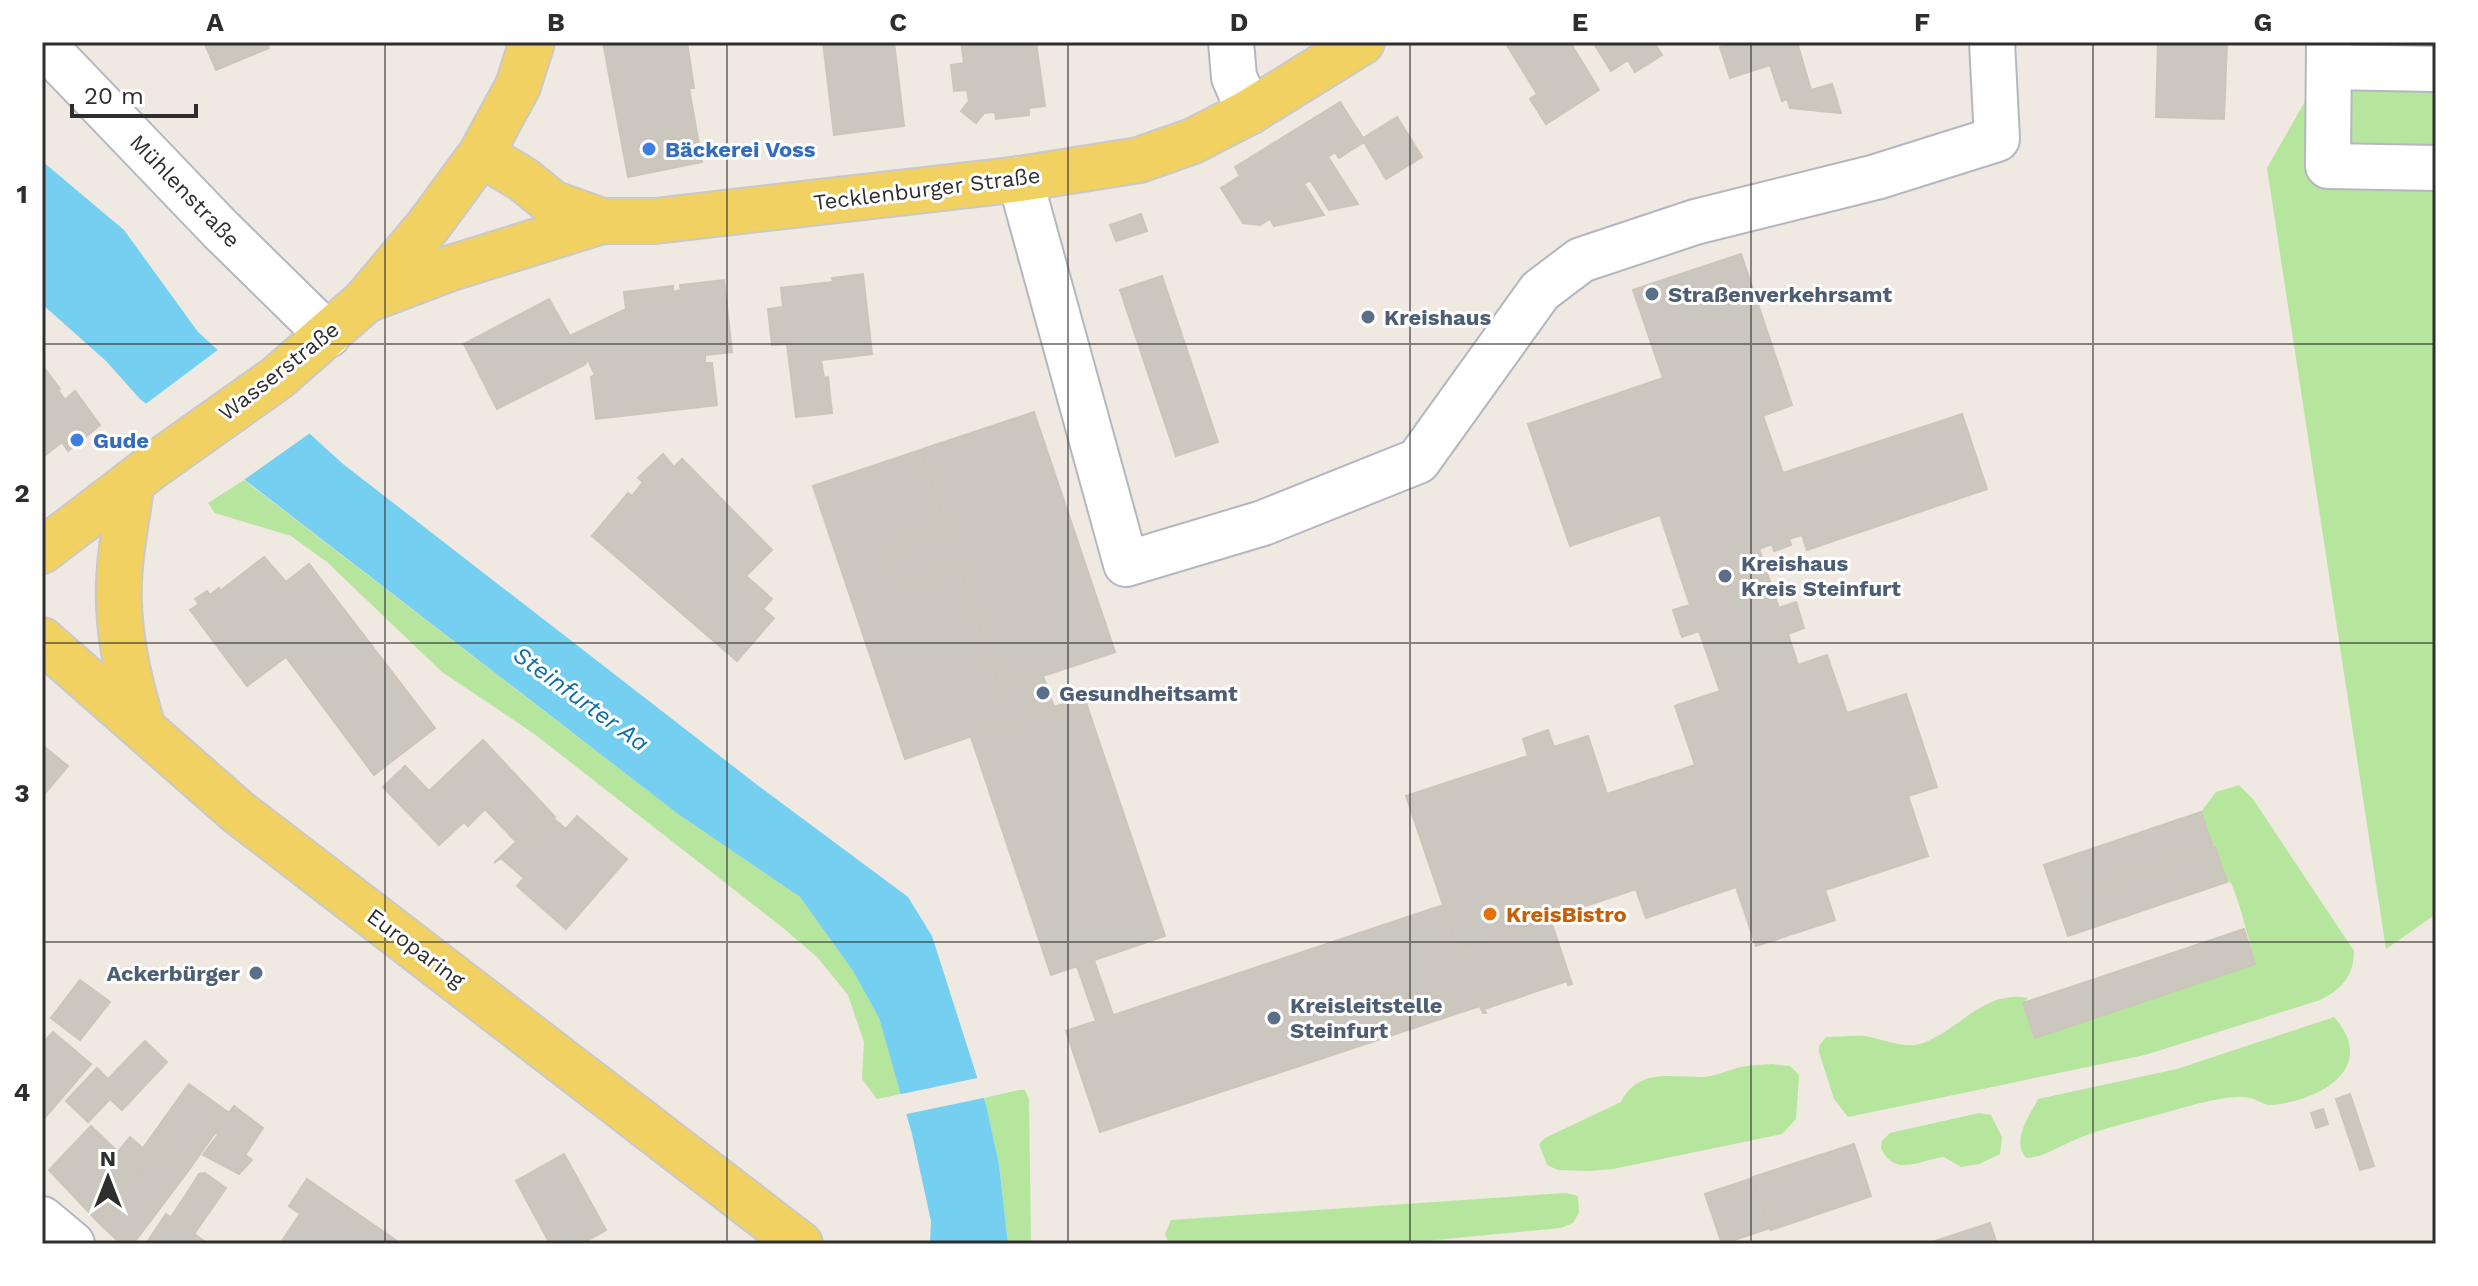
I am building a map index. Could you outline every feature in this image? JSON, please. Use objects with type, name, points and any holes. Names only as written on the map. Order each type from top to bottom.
[{"type":"main road","name":"Wasserstraße","points":[[42,551],[277,378],[365,301],[428,226],[481,154],[518,86],[532,42]]},
{"type":"main road","name":"Tecklenburger Straße","points":[[481,154],[524,180],[552,203],[602,221],[655,221],[1020,179],[1139,160],[1193,141],[1249,112],[1362,42]]},
{"type":"main road","points":[[365,301],[465,263],[602,221]]},
{"type":"main road","points":[[143,474],[121,553],[119,604],[125,666],[143,728]]},
{"type":"main road","name":"Europaring","points":[[42,640],[238,812],[800,1244]]},
{"type":"street","points":[[1231,42],[1234,77],[1249,112]]},
{"type":"street","points":[[1020,179],[1126,564],[1263,523],[1418,461],[1540,291],[1581,260],[1695,222],[1876,177],[1997,139],[1992,42]]},
{"type":"street","name":"Mühlenstraße","points":[[42,47],[328,335]]},
{"type":"street","points":[[2436,69],[2329,55],[2328,166],[2436,168]]},
{"type":"street","points":[[42,1219],[72,1244]]},
{"type":"green space","points":[[2339,42],[2436,42],[2436,914],[2386,949],[2267,168]]},
{"type":"green space","points":[[244,480],[678,814],[800,897],[853,971],[879,1018],[901,1094],[877,1099],[862,1079],[864,1042],[848,995],[817,957],[782,927],[533,733],[442,672],[327,562],[291,536],[215,513],[208,503]]},
{"type":"green space","points":[[2239,785],[2253,799],[2354,951],[2349,975],[2334,992],[2320,1000],[2145,1055],[1848,1117],[1834,1099],[1819,1052],[1819,1046],[1826,1037],[1864,1036],[1899,1044],[1920,1044],[1985,1005],[2012,997],[2028,998],[2023,1003],[2035,1038],[2255,964],[2235,893],[2231,883],[2227,882],[2201,812],[2216,792]]},
{"type":"green space","points":[[2334,1017],[2346,1035],[2350,1052],[2347,1066],[2338,1078],[2309,1096],[2273,1105],[2243,1097],[2212,1100],[2104,1129],[2039,1156],[2026,1158],[2022,1151],[2023,1128],[2038,1099],[2177,1069]]},
{"type":"green space","points":[[1790,1066],[1799,1075],[1796,1119],[1782,1134],[1613,1169],[1558,1170],[1547,1165],[1539,1144],[1545,1138],[1621,1102],[1637,1083],[1669,1076],[1704,1077],[1741,1067]]},
{"type":"green space","points":[[1025,1090],[1029,1099],[1031,1244],[1008,1244],[999,1164],[984,1098]]},
{"type":"green space","points":[[1979,1113],[1991,1115],[2002,1137],[2000,1154],[1979,1164],[1961,1167],[1944,1157],[1900,1165],[1887,1157],[1881,1148],[1882,1141],[1890,1133]]},
{"type":"green space","points":[[1566,1193],[1578,1196],[1579,1212],[1573,1223],[1561,1228],[1394,1244],[1169,1244],[1165,1234],[1171,1220]]},
{"type":"water","name":"Steinfurter Aa","points":[[42,161],[124,230],[198,332],[343,464],[756,784],[908,897],[932,936],[986,1105],[999,1164],[1008,1244],[930,1244],[931,1221],[912,1134],[879,1018],[853,971],[800,897],[678,814],[140,399],[106,361],[42,304]]},
{"type":"pier","points":[[219,349],[313,431],[241,482],[143,406]]},
{"type":"pier","points":[[982,1077],[988,1097],[902,1115],[897,1095]]},
{"type":"building","points":[[204,42],[266,42],[269,48],[216,70]]},
{"type":"building","points":[[603,42],[687,42],[694,88],[689,88],[702,162],[628,177]]},
{"type":"building","points":[[823,42],[894,42],[904,126],[834,135]]},
{"type":"building","points":[[961,42],[1036,42],[1045,106],[1029,108],[1029,115],[996,119],[995,112],[984,113],[976,123],[961,111],[969,101],[967,90],[954,91],[951,65],[964,63]]},
{"type":"building","points":[[1505,42],[1570,42],[1599,90],[1546,124],[1530,99],[1537,94]]},
{"type":"building","points":[[1593,42],[1658,42],[1655,44],[1662,55],[1635,72],[1628,60],[1611,71]]},
{"type":"building","points":[[1736,42],[1797,42],[1811,90],[1832,84],[1841,113],[1790,108],[1787,99],[1782,101],[1770,65],[1730,78],[1720,47]]},
{"type":"building","points":[[2158,42],[2227,42],[2224,119],[2156,117]]},
{"type":"building","points":[[1340,102],[1363,138],[1397,117],[1422,157],[1386,179],[1364,142],[1339,158],[1335,152],[1328,157],[1358,204],[1329,210],[1310,180],[1304,184],[1324,215],[1274,226],[1270,219],[1260,225],[1243,223],[1221,188],[1240,176],[1235,167]]},
{"type":"building","points":[[1141,214],[1147,231],[1116,241],[1110,225]]},
{"type":"building","name":"Kreishaus Kreis Steinfurt","points":[[1741,254],[1792,405],[1763,416],[1783,473],[1962,414],[1987,489],[1807,550],[1802,535],[1789,539],[1791,545],[1774,551],[1772,544],[1759,549],[1779,608],[1796,602],[1804,628],[1788,634],[1798,665],[1827,655],[1847,713],[1906,694],[1937,787],[1908,796],[1928,856],[1825,890],[1835,920],[1756,946],[1736,887],[1646,918],[1636,889],[1458,949],[1406,796],[1528,756],[1523,739],[1548,730],[1554,747],[1588,736],[1607,794],[1695,765],[1675,706],[1720,691],[1699,631],[1682,637],[1673,610],[1690,605],[1660,515],[1570,546],[1528,424],[1663,378],[1633,290]]},
{"type":"building","points":[[863,274],[872,354],[821,360],[824,378],[828,377],[832,413],[796,417],[787,344],[772,345],[768,309],[783,307],[781,288],[833,282],[832,278]]},
{"type":"building","points":[[1162,276],[1218,442],[1176,456],[1120,290]]},
{"type":"building","points":[[724,280],[732,352],[705,355],[705,363],[712,363],[717,405],[596,419],[591,377],[595,375],[588,360],[584,365],[497,409],[464,344],[549,299],[570,336],[626,309],[624,292],[673,286],[673,292],[681,290],[680,285]]},
{"type":"building","points":[[42,365],[65,400],[75,391],[100,425],[68,451],[62,442],[42,458]]},
{"type":"building","name":"Gesundheitsamt","points":[[1034,412],[1115,652],[1043,676],[1054,707],[1084,697],[1165,936],[1051,975],[971,737],[1043,712],[1032,679],[1001,690],[960,567],[899,588],[885,549],[947,529],[920,450]]},
{"type":"building","points":[[920,450],[947,529],[885,549],[899,588],[960,567],[1001,690],[1032,679],[1043,712],[905,759],[813,486]]},
{"type":"building","points":[[663,454],[674,467],[682,459],[772,550],[746,576],[772,599],[763,609],[774,618],[737,661],[592,536],[628,493],[632,496],[643,482],[638,478]]},
{"type":"building","points":[[264,557],[286,582],[309,564],[435,728],[374,775],[286,657],[247,686],[190,610],[199,604],[195,599],[207,591],[210,595],[219,588],[220,591]]},
{"type":"building","points":[[483,740],[555,817],[523,849],[485,809],[468,826],[464,822],[439,845],[383,787],[405,766],[429,791]]},
{"type":"building","points":[[42,745],[68,766],[42,797]]},
{"type":"building","points":[[2201,812],[2213,847],[2056,900],[2044,865]]},
{"type":"building","points":[[577,816],[627,859],[566,929],[517,886],[524,878],[501,858],[494,863],[516,842],[523,849],[554,819],[566,829]]},
{"type":"building","points":[[2213,847],[2227,882],[2068,936],[2056,900]]},
{"type":"building","name":"Kreisleitstelle Steinfurt","points":[[1443,905],[1458,949],[1550,918],[1572,984],[1568,985],[1567,981],[1484,1009],[1486,1013],[1480,1006],[1100,1132],[1066,1031]]},
{"type":"building","points":[[2244,929],[2255,964],[2035,1038],[2023,1003]]},
{"type":"building","points":[[1094,960],[1113,1015],[1096,1021],[1077,966]]},
{"type":"building","points":[[80,980],[110,1002],[80,1040],[51,1018]]},
{"type":"building","points":[[53,1032],[91,1064],[42,1121],[42,1044]]},
{"type":"building","points":[[145,1041],[167,1062],[122,1110],[110,1099],[88,1122],[66,1101],[97,1068],[108,1079]]},
{"type":"building","points":[[189,1084],[229,1113],[191,1167],[160,1147],[152,1156],[143,1148]]},
{"type":"building","points":[[2350,1094],[2374,1166],[2360,1170],[2336,1099]]},
{"type":"building","points":[[234,1106],[263,1128],[245,1155],[215,1132]]},
{"type":"building","points":[[2323,1109],[2328,1124],[2316,1128],[2311,1113]]},
{"type":"building","points":[[91,1126],[139,1172],[98,1222],[49,1170]]},
{"type":"building","points":[[218,1135],[252,1160],[239,1174],[203,1155]]},
{"type":"building","points":[[130,1137],[152,1156],[139,1172],[118,1152]]},
{"type":"building","points":[[1854,1144],[1871,1196],[1771,1230],[1753,1177]]},
{"type":"building","points":[[160,1147],[191,1167],[133,1244],[121,1244],[98,1222]]},
{"type":"building","points":[[564,1154],[606,1230],[581,1244],[550,1244],[516,1181]]},
{"type":"building","points":[[205,1173],[226,1188],[215,1204],[191,1187],[199,1174]]},
{"type":"building","points":[[1753,1178],[1770,1228],[1722,1244],[1705,1194]]},
{"type":"building","points":[[307,1179],[400,1243],[280,1244],[300,1214],[289,1206]]},
{"type":"building","points":[[191,1187],[215,1204],[194,1234],[171,1217]]},
{"type":"building","points":[[166,1214],[204,1241],[202,1244],[146,1244]]},
{"type":"building","points":[[1990,1223],[1997,1244],[1926,1244]]},
{"type":"place","name":"Bäckerei Voss","points":[[649,149]]},
{"type":"place","name":"Straßenverkehrsamt","points":[[1652,294]]},
{"type":"place","name":"Kreishaus","points":[[1368,317]]},
{"type":"place","name":"Gude","points":[[77,440]]},
{"type":"place","name":"Kreishaus Kreis Steinfurt","points":[[1725,576]]},
{"type":"place","name":"Gesundheitsamt","points":[[1043,693]]},
{"type":"place","name":"KreisBistro","points":[[1490,914]]},
{"type":"place","name":"Ackerbürger","points":[[256,973]]},
{"type":"place","name":"Kreisleitstelle Steinfurt","points":[[1274,1018]]}]
